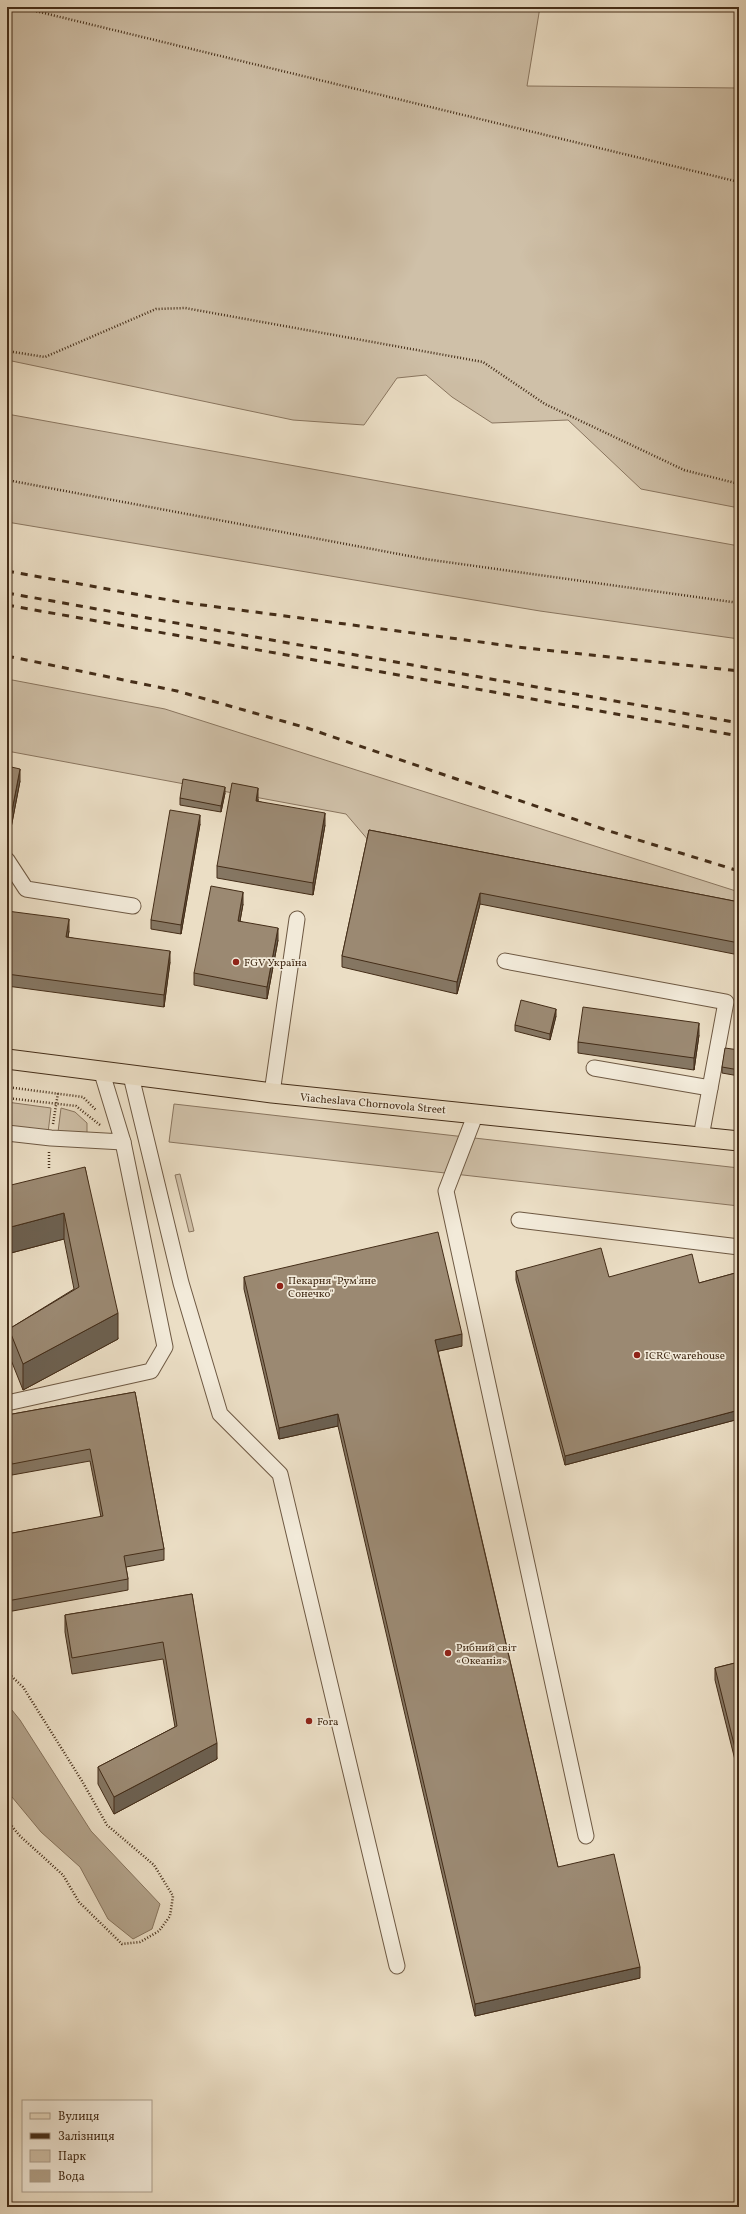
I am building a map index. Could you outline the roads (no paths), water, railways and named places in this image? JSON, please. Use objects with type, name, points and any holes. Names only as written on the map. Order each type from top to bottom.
[{"type":"main road","name":"Viacheslava Chornovola Street","points":[[7,1059],[102,1073],[272,1093],[739,1140]]},
{"type":"lane","points":[[7,860],[26,889],[134,906]]},
{"type":"lane","points":[[272,1093],[297,918]]},
{"type":"lane","points":[[505,961],[726,1002],[701,1137]]},
{"type":"lane","points":[[594,1068],[710,1088]]},
{"type":"lane","points":[[7,1403],[151,1371],[165,1347],[123,1142],[102,1073]]},
{"type":"lane","points":[[131,1076],[181,1283],[220,1414],[280,1474],[397,1966]]},
{"type":"lane","points":[[476,1113],[446,1191],[586,1836]]},
{"type":"lane","points":[[7,1133],[51,1138],[123,1142]]},
{"type":"lane","points":[[519,1220],[739,1247]]},
{"type":"water","points":[[7,1704],[20,1720],[91,1831],[160,1904],[152,1929],[133,1939],[108,1919],[80,1867],[41,1832],[7,1791]]},
{"type":"railway","points":[[7,571],[180,602],[518,647],[739,671]]},
{"type":"railway","points":[[7,593],[739,723]]},
{"type":"railway","points":[[7,605],[739,736]]},
{"type":"railway","points":[[7,656],[177,691],[307,728],[606,830],[739,871]]},
{"type":"place","name":"FGV Україна","points":[[236,962]]},
{"type":"place","name":"Пекарня \"Рум'яне Сонечко\"","points":[[280,1286]]},
{"type":"place","name":"ICRC warehouse","points":[[637,1355]]},
{"type":"place","name":"Рибний світ «Океанія»","points":[[448,1653]]},
{"type":"place","name":"Fora","points":[[309,1721]]}]
